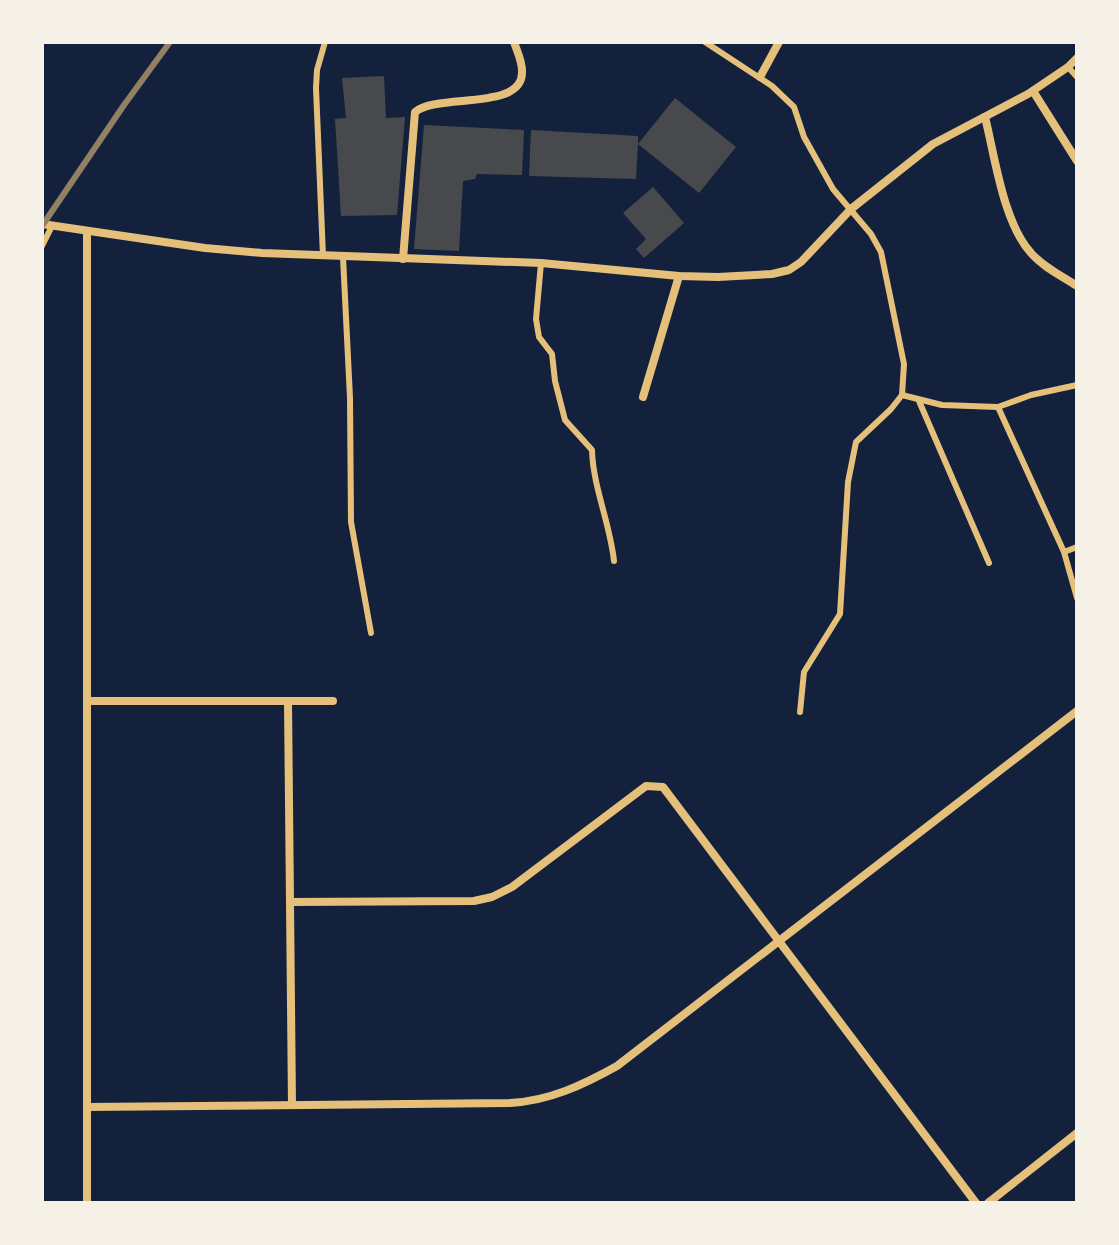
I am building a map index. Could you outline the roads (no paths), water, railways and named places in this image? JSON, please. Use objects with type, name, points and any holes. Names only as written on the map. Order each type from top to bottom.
[{"type":"street","points":[[403,259],[415,112],[432,104],[507,95],[520,81],[523,72],[514,42]]},
{"type":"street","points":[[760,77],[779,42]]},
{"type":"street","points":[[42,224],[205,248],[323,256],[541,263],[679,276],[750,276],[789,270],[813,250],[851,209],[933,144],[1033,91],[1077,58]]},
{"type":"street","points":[[1033,91],[1077,161]]},
{"type":"street","points":[[985,117],[1009,211],[1023,240],[1031,253],[1077,286]]},
{"type":"street","points":[[87,231],[87,1203]]},
{"type":"street","points":[[643,397],[679,276]]},
{"type":"street","points":[[87,701],[333,701]]},
{"type":"street","points":[[288,701],[292,1105]]},
{"type":"street","points":[[87,1107],[518,1103],[567,1091],[617,1066],[1077,711]]},
{"type":"street","points":[[290,902],[474,901],[492,897],[512,887],[646,786],[663,787],[976,1203]]},
{"type":"street","points":[[988,1203],[1077,1133]]},
{"type":"lane","points":[[323,256],[316,88],[317,70],[325,42]]},
{"type":"lane","points":[[705,42],[760,77],[794,107],[804,137],[833,189],[881,252],[904,364],[902,395],[856,442],[848,482],[840,614],[804,672],[800,712]]},
{"type":"lane","points":[[1068,67],[1077,77]]},
{"type":"lane","points":[[42,246],[52,226]]},
{"type":"lane","points":[[343,257],[350,398],[351,522],[371,633]]},
{"type":"lane","points":[[541,263],[536,319],[539,337],[552,354],[565,420],[592,450],[593,468],[611,536],[614,561]]},
{"type":"lane","points":[[902,395],[942,405],[998,407],[1031,395],[1077,385]]},
{"type":"lane","points":[[919,401],[989,563]]},
{"type":"lane","points":[[998,407],[1064,552],[1077,598]]},
{"type":"lane","points":[[1064,552],[1077,547]]},
{"type":"railway","points":[[42,226],[170,42]]}]
